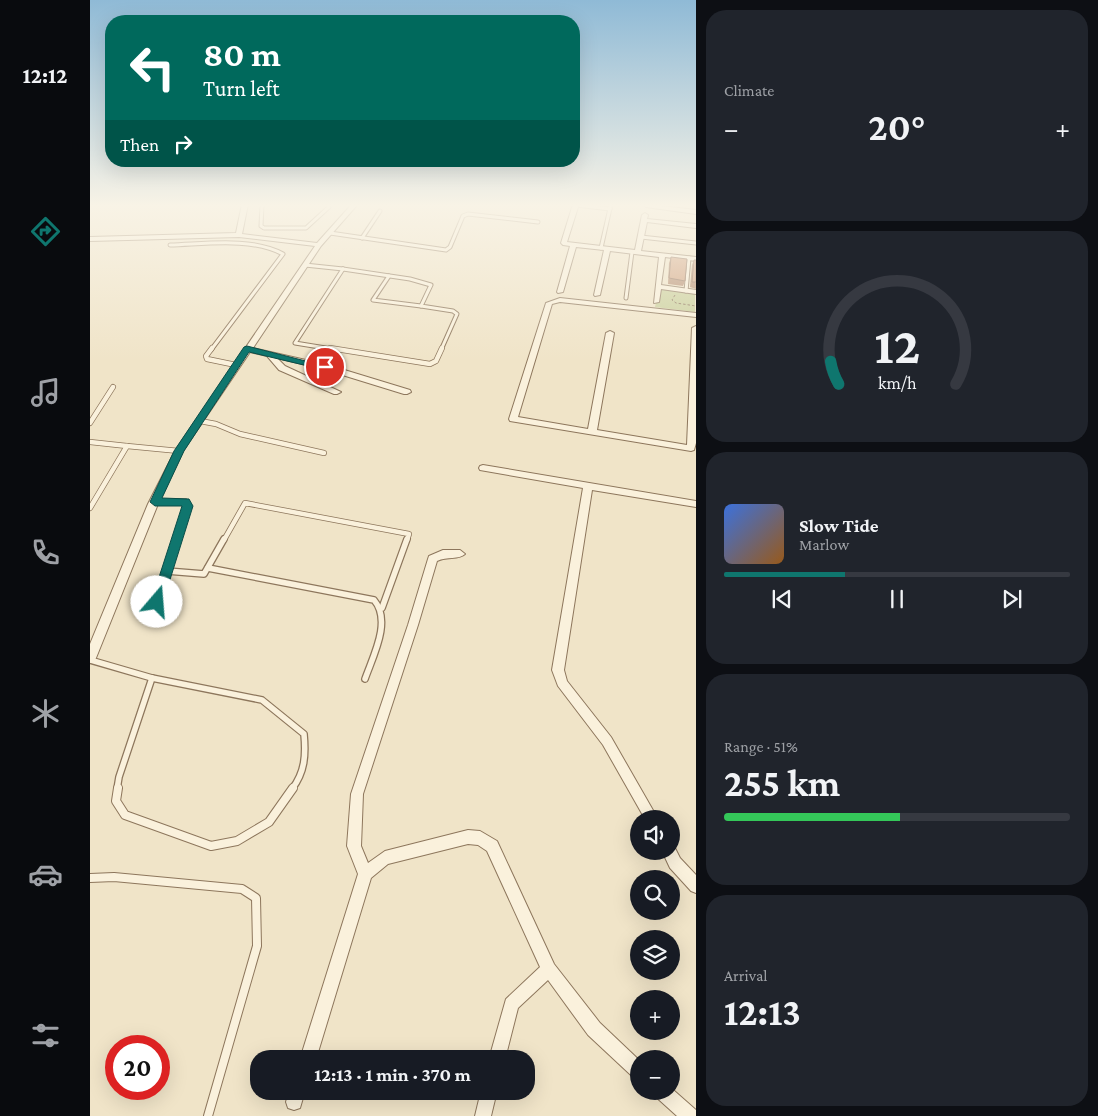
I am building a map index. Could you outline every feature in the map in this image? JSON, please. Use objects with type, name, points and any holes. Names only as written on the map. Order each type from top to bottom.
[{"type":"street","points":[[90,659],[155,502],[179,451],[311,256]]},
{"type":"street","points":[[560,292],[571,256]]},
{"type":"street","points":[[596,294],[603,256]]},
{"type":"street","points":[[656,302],[662,256]]},
{"type":"street","points":[[673,256],[692,258]]},
{"type":"street","points":[[658,287],[683,292],[696,292]]},
{"type":"street","points":[[696,315],[560,300],[549,303],[513,419],[693,450],[696,328]]},
{"type":"street","points":[[592,432],[610,333]]},
{"type":"street","points":[[247,349],[325,367],[407,392]]},
{"type":"street","points":[[270,355],[282,368],[337,392]]},
{"type":"street","points":[[483,468],[696,504]]},
{"type":"street","points":[[588,486],[558,670],[562,683],[607,741],[647,810]]},
{"type":"street","points":[[365,874],[354,846],[357,794],[433,559],[443,554],[460,554]]},
{"type":"street","points":[[311,1050],[365,874],[386,858],[468,837],[480,838],[492,846],[548,969],[594,1029],[630,1063]]},
{"type":"street","points":[[674,860],[696,886]]},
{"type":"street","points":[[499,1050],[511,1004],[548,969]]},
{"type":"street","points":[[483,1116],[487,1100]]},
{"type":"street","points":[[672,1100],[690,1116]]},
{"type":"lane","points":[[236,365],[207,360],[206,356],[281,256]]},
{"type":"lane","points":[[626,298],[634,256]]},
{"type":"lane","points":[[683,292],[692,258]]},
{"type":"lane","points":[[305,265],[429,283],[431,286],[421,306]]},
{"type":"lane","points":[[343,270],[295,343],[430,364],[436,361],[457,314],[453,311],[373,300],[388,276]]},
{"type":"lane","points":[[90,423],[113,387]]},
{"type":"lane","points":[[200,421],[216,424],[240,434],[324,453]]},
{"type":"lane","points":[[90,442],[179,451]]},
{"type":"lane","points":[[90,508],[127,446]]},
{"type":"lane","points":[[155,502],[185,501],[188,503],[157,602]]},
{"type":"lane","points":[[167,570],[204,574],[245,503],[409,534],[382,608],[382,626],[365,679]]},
{"type":"lane","points":[[208,568],[374,600],[382,608]]},
{"type":"lane","points":[[90,659],[152,678],[262,700],[304,734],[306,752],[302,776],[269,822],[237,841],[211,846],[125,815],[116,802],[119,777],[152,678]]},
{"type":"lane","points":[[90,878],[114,877],[242,889],[256,898],[257,946],[208,1116]]},
{"type":"path","points":[[683,292],[675,295],[672,300],[676,303],[696,306]]},
{"type":"green space","points":[[659,288],[695,292],[695,312],[655,307]]},
{"type":"building","points":[[671,257],[687,259],[685,281],[669,278]]},
{"type":"building","points":[[694,260],[696,260],[696,282],[692,282]]},
{"type":"route","points":[[157,602],[188,503],[185,501],[155,502],[179,451],[247,349],[325,367]]}]
